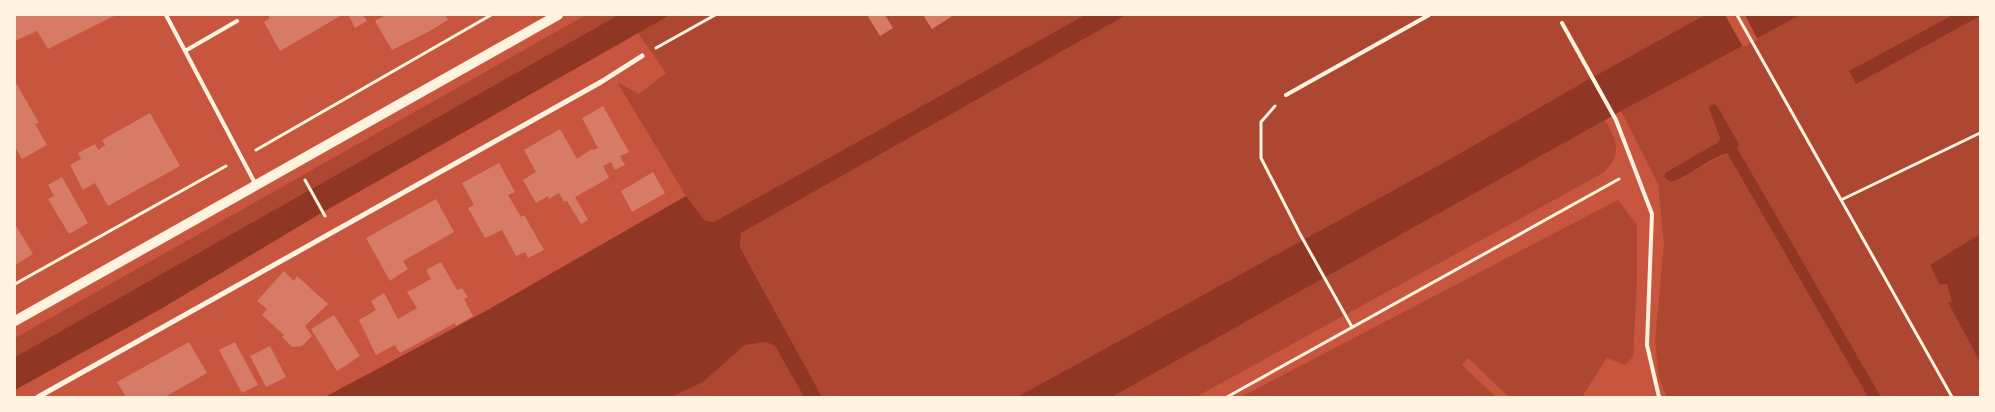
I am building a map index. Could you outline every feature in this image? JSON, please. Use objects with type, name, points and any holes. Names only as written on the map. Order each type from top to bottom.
[{"type":"main road","points":[[15,321],[558,15]]},
{"type":"street","points":[[38,397],[601,82],[642,56]]},
{"type":"lane","points":[[166,15],[256,185]]},
{"type":"lane","points":[[1286,95],[1429,15]]},
{"type":"lane","points":[[185,51],[237,21]]},
{"type":"lane","points":[[1562,24],[1616,120],[1652,214],[1647,345],[1659,397]]},
{"type":"path","points":[[15,284],[491,15]]},
{"type":"path","points":[[642,56],[715,15]]},
{"type":"path","points":[[1737,15],[1952,397]]},
{"type":"path","points":[[1286,95],[1261,122],[1261,158],[1300,234],[1352,327]]},
{"type":"path","points":[[1842,200],[1980,132]]},
{"type":"path","points":[[1227,397],[1635,170]]},
{"type":"path","points":[[305,181],[327,221]]},
{"type":"shaded area","points":[[586,15],[618,15],[15,357],[15,338]]},
{"type":"shaded area","points":[[618,15],[670,15],[318,215],[159,310],[15,390],[15,357]]},
{"type":"shaded area","points":[[670,15],[1980,15],[1980,397],[1881,397],[1736,147],[1709,109],[1720,138],[1717,143],[1670,170],[1671,182],[1727,153],[1868,397],[1667,397],[1659,378],[1655,341],[1664,243],[1658,184],[1621,111],[1704,65],[1684,27],[1443,163],[1017,397],[822,397],[740,246],[741,233],[764,220],[705,222],[686,196],[617,82],[639,94],[666,73],[638,33]]},
{"type":"shaded area","points":[[1085,15],[1126,15],[741,233],[740,247],[822,397],[804,397],[775,346],[766,342],[745,345],[703,382],[672,397],[325,397],[484,312],[686,196],[705,221],[714,222]]},
{"type":"shaded area","points":[[1705,15],[1800,15],[1621,111],[1112,397],[1017,397],[1443,163]]},
{"type":"shaded area","points":[[1953,15],[1980,16],[1856,84],[1849,71]]},
{"type":"shaded area","points":[[1714,104],[1739,144],[1737,148],[1881,397],[1868,397],[1727,153],[1671,182],[1665,178],[1665,174],[1670,170],[1717,143],[1720,138],[1709,109]]},
{"type":"shaded area","points":[[1605,120],[1613,134],[1616,153],[1603,173],[1196,397],[1112,397]]},
{"type":"shaded area","points":[[1618,200],[1637,225],[1637,280],[1633,357],[1625,365],[1607,358],[1582,397],[1509,397],[1468,358],[1462,365],[1496,397],[1241,397]]},
{"type":"shaded area","points":[[1980,234],[1980,362],[1948,302],[1952,302],[1947,284],[1940,285],[1930,265]]},
{"type":"shaded area","points":[[766,342],[775,346],[804,397],[673,397],[703,382],[745,345]]},
{"type":"pier","points":[[1725,15],[1745,15],[1758,40],[1743,47]]},
{"type":"building","points":[[15,15],[116,15],[48,49],[37,31],[15,41]]},
{"type":"building","points":[[268,15],[342,15],[280,51],[264,22],[270,18]]},
{"type":"building","points":[[363,15],[367,21],[355,28],[349,16]]},
{"type":"building","points":[[386,15],[446,15],[448,20],[392,50],[375,21]]},
{"type":"building","points":[[867,15],[885,15],[893,28],[880,36]]},
{"type":"building","points":[[927,15],[954,15],[932,29],[924,17]]},
{"type":"building","points":[[15,81],[39,123],[35,124],[47,145],[22,159],[15,147]]},
{"type":"building","points":[[603,106],[629,152],[620,156],[625,165],[615,170],[611,162],[603,166],[609,178],[575,197],[588,220],[581,224],[567,201],[564,202],[559,193],[549,199],[548,196],[536,203],[523,180],[536,172],[524,150],[560,129],[577,159],[592,149],[598,148],[582,118]]},
{"type":"building","points":[[150,113],[180,166],[108,206],[95,183],[83,190],[70,165],[81,159],[78,153],[95,144],[98,150],[105,145],[102,140]]},
{"type":"building","points":[[499,163],[515,192],[508,195],[521,217],[524,215],[544,250],[528,258],[525,252],[516,256],[502,230],[485,238],[468,208],[474,205],[462,183]]},
{"type":"building","points":[[653,172],[665,193],[632,212],[621,191]]},
{"type":"building","points":[[62,177],[88,223],[69,234],[48,199],[54,196],[48,185]]},
{"type":"building","points":[[436,199],[454,232],[403,261],[408,269],[390,281],[366,238]]},
{"type":"building","points":[[15,224],[33,254],[15,265]]},
{"type":"building","points":[[441,262],[457,290],[462,288],[468,297],[464,299],[473,316],[456,326],[455,323],[400,353],[395,345],[376,355],[359,320],[376,310],[371,301],[384,293],[398,319],[417,308],[407,292],[431,279],[426,270]]},
{"type":"building","points":[[284,271],[294,281],[297,276],[328,304],[305,326],[312,336],[302,346],[292,347],[282,337],[284,335],[262,315],[267,309],[257,301]]},
{"type":"building","points":[[334,315],[360,356],[337,371],[311,329]]},
{"type":"building","points":[[189,342],[207,373],[165,397],[126,397],[117,382]]},
{"type":"building","points":[[235,342],[258,385],[242,393],[219,350]]},
{"type":"building","points":[[270,346],[286,377],[266,387],[250,356]]}]
